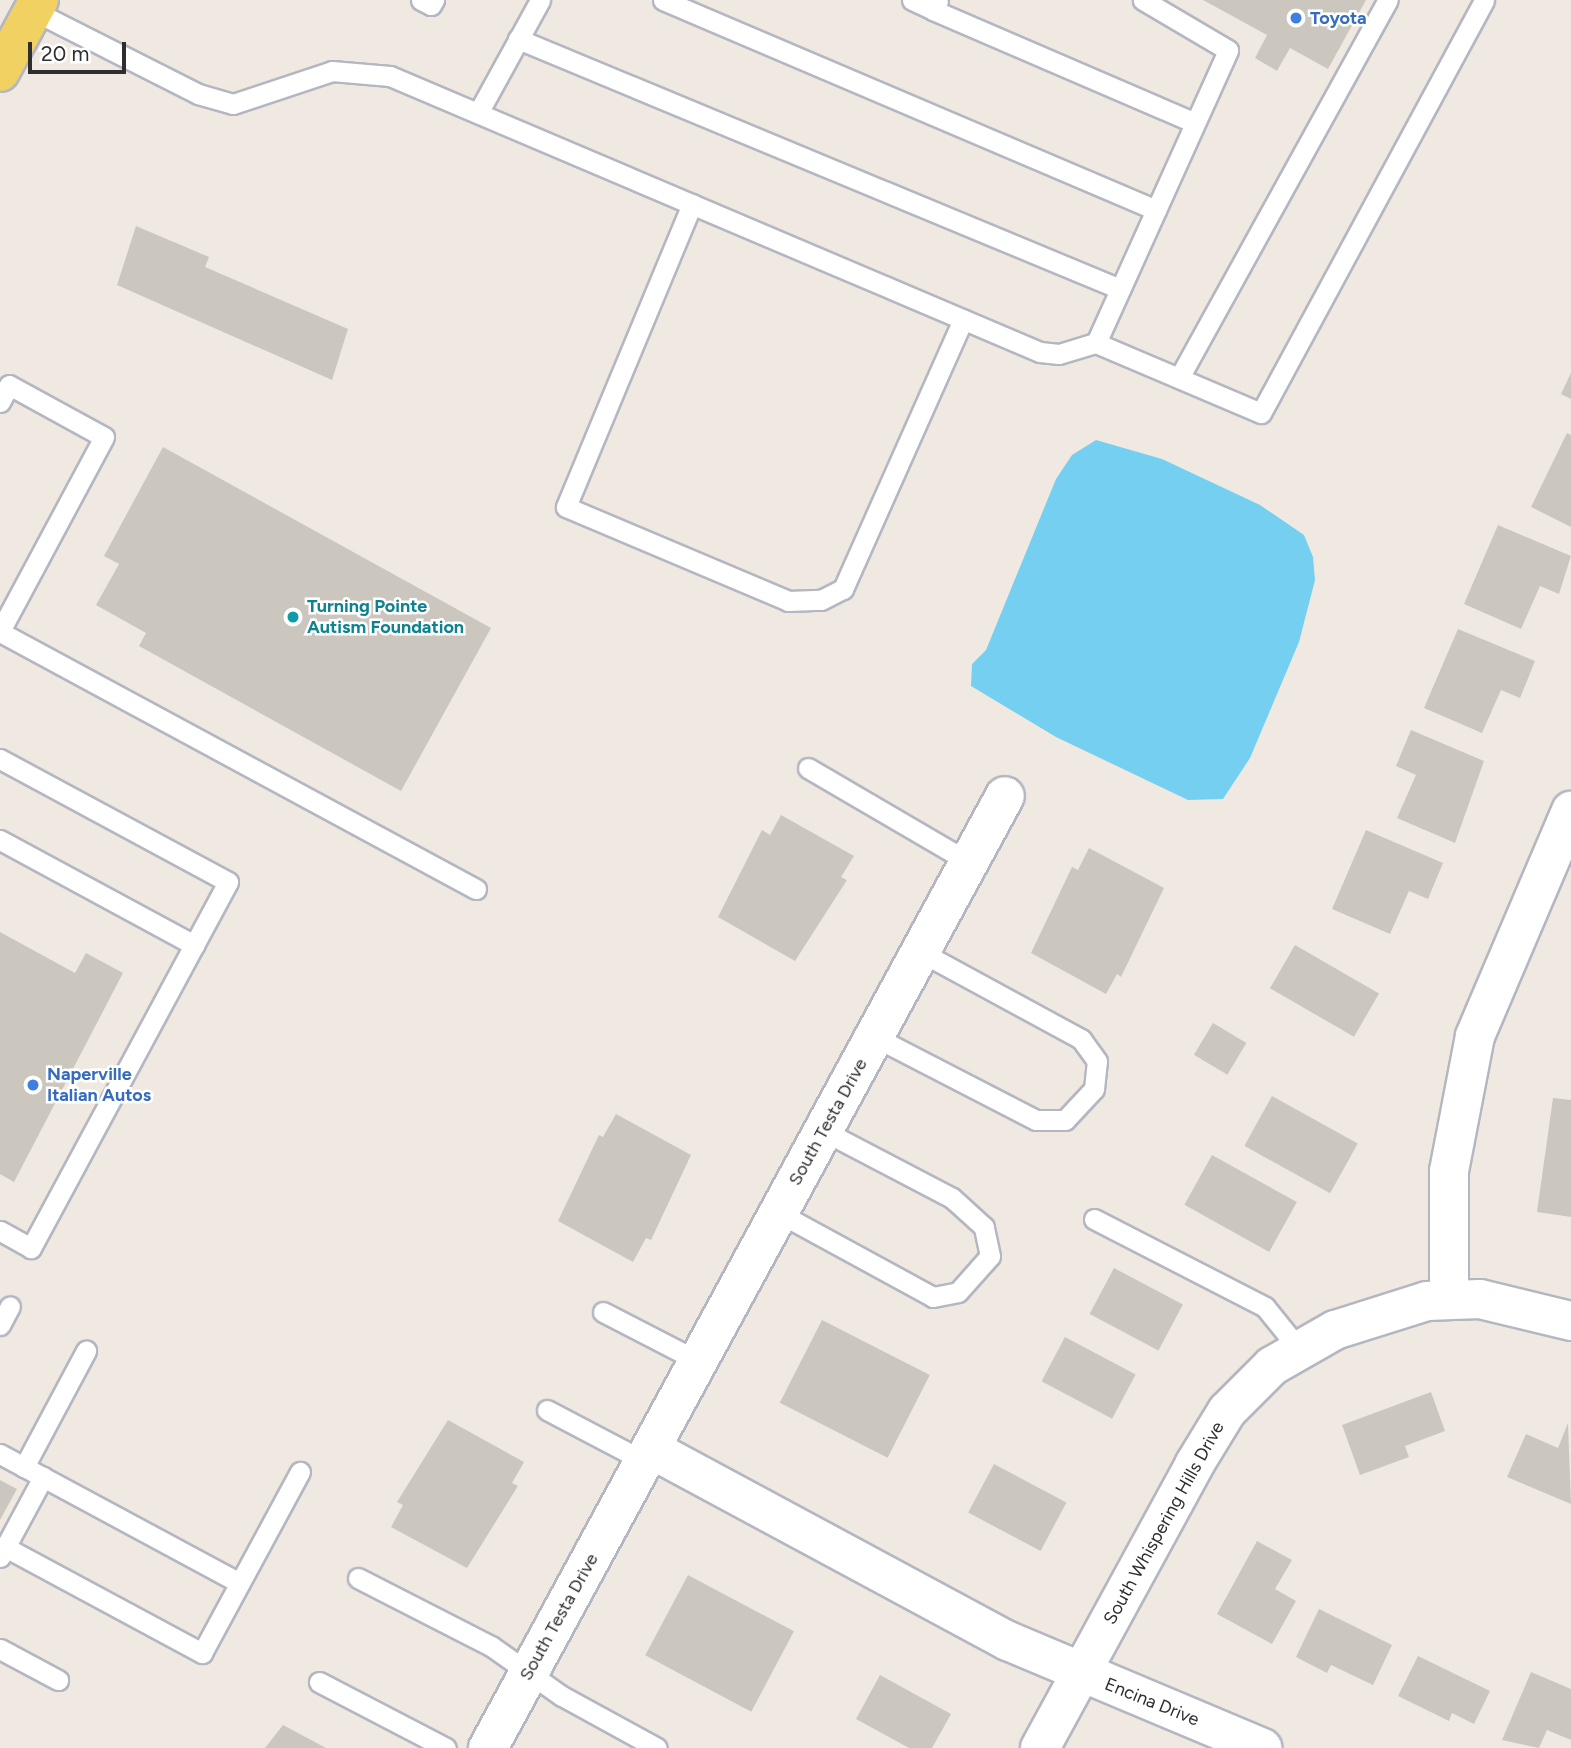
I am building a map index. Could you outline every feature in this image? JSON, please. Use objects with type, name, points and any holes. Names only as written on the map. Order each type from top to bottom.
[{"type":"main road","points":[[0,72],[29,4]]},
{"type":"street","name":"South Testa Drive","points":[[488,1748],[1006,796]]},
{"type":"street","points":[[1449,1300],[1450,1157],[1472,1049],[1571,811]]},
{"type":"street","name":"South Whispering Hills Drive","points":[[1040,1748],[1227,1411],[1299,1349],[1335,1330],[1449,1300],[1480,1299],[1571,1321]]},
{"type":"street","points":[[648,1455],[1008,1641],[1081,1673]]},
{"type":"street","name":"Encina Drive","points":[[1081,1673],[1262,1748]]},
{"type":"lane","points":[[421,0],[431,5],[434,0]]},
{"type":"lane","points":[[478,113],[540,0]]},
{"type":"lane","points":[[663,0],[1156,210]]},
{"type":"lane","points":[[912,0],[936,5],[1195,123]]},
{"type":"lane","points":[[1096,343],[1228,50],[1143,0]]},
{"type":"lane","points":[[1179,378],[1388,0]]},
{"type":"lane","points":[[29,4],[198,94],[233,104],[351,70],[390,76],[1040,352],[1059,354],[1096,343],[1261,413],[1484,0]]},
{"type":"lane","points":[[519,39],[1120,289]]},
{"type":"lane","points":[[692,204],[566,507],[788,601],[832,594],[853,575],[963,319]]},
{"type":"lane","points":[[0,402],[9,385],[104,437],[0,631],[476,888]]},
{"type":"lane","points":[[0,759],[228,882],[31,1248],[0,1231]]},
{"type":"lane","points":[[808,768],[970,862]]},
{"type":"lane","points":[[0,840],[194,945]]},
{"type":"lane","points":[[875,1037],[1036,1119],[1065,1120],[1094,1089],[1097,1061],[1081,1039],[921,952]]},
{"type":"lane","points":[[779,1213],[933,1297],[958,1292],[990,1255],[984,1227],[952,1198],[824,1131]]},
{"type":"lane","points":[[1094,1219],[1265,1307],[1299,1349]]},
{"type":"lane","points":[[0,1325],[10,1307]]},
{"type":"lane","points":[[603,1312],[698,1361]]},
{"type":"lane","points":[[24,1466],[86,1351]]},
{"type":"lane","points":[[547,1410],[648,1455]]},
{"type":"lane","points":[[0,1454],[240,1583]]},
{"type":"lane","points":[[43,1477],[2,1552],[202,1653],[300,1472]]},
{"type":"lane","points":[[358,1578],[528,1672],[657,1748]]},
{"type":"lane","points":[[0,1649],[58,1681]]},
{"type":"lane","points":[[319,1682],[446,1748]]},
{"type":"water","points":[[1096,440],[1162,459],[1260,505],[1304,535],[1313,557],[1315,580],[1299,642],[1250,758],[1223,799],[1188,800],[1056,737],[971,686],[972,664],[986,650],[1056,479],[1072,455]]},
{"type":"building","name":"Toyota","points":[[1203,0],[1366,0],[1328,69],[1290,48],[1277,71],[1255,58],[1267,35]]},
{"type":"building","points":[[136,226],[209,257],[205,267],[348,329],[332,380],[117,285]]},
{"type":"building","points":[[1571,373],[1571,399],[1561,394]]},
{"type":"building","points":[[1567,433],[1571,435],[1571,527],[1531,507]]},
{"type":"building","name":"Turning Pointe Autism Foundation","points":[[163,447],[491,628],[401,791],[139,646],[146,633],[96,605],[119,564],[104,556]]},
{"type":"building","points":[[1498,525],[1571,556],[1559,594],[1540,586],[1521,629],[1464,604]]},
{"type":"building","points":[[1458,629],[1535,661],[1520,698],[1501,690],[1482,733],[1424,708]]},
{"type":"building","points":[[1411,730],[1484,761],[1455,843],[1397,818],[1416,775],[1396,766]]},
{"type":"building","points":[[781,815],[854,856],[841,877],[847,880],[795,961],[718,917],[762,830],[770,835]]},
{"type":"building","points":[[1366,830],[1443,863],[1428,899],[1409,891],[1390,934],[1332,909]]},
{"type":"building","points":[[1089,848],[1164,888],[1121,977],[1117,974],[1106,994],[1031,953],[1072,867],[1078,870]]},
{"type":"building","name":"Naperville Italian Autos","points":[[0,932],[75,973],[86,953],[123,973],[14,1182],[0,1174]]},
{"type":"building","points":[[1295,945],[1379,994],[1354,1037],[1270,988]]},
{"type":"building","points":[[1213,1023],[1246,1043],[1227,1075],[1194,1055]]},
{"type":"building","points":[[1272,1096],[1358,1144],[1330,1193],[1244,1146]]},
{"type":"building","points":[[1553,1098],[1571,1100],[1571,1217],[1537,1212]]},
{"type":"building","points":[[616,1114],[691,1155],[651,1240],[646,1238],[633,1262],[558,1221],[599,1135],[603,1137]]},
{"type":"building","points":[[1212,1155],[1297,1202],[1269,1252],[1184,1205]]},
{"type":"building","points":[[1114,1268],[1183,1305],[1158,1351],[1090,1314]]},
{"type":"building","points":[[822,1320],[930,1375],[888,1458],[780,1403]]},
{"type":"building","points":[[1065,1337],[1136,1375],[1112,1419],[1042,1381]]},
{"type":"building","points":[[1431,1392],[1445,1431],[1405,1446],[1409,1457],[1360,1475],[1342,1425]]},
{"type":"building","points":[[448,1420],[524,1462],[512,1483],[518,1486],[467,1568],[391,1527],[403,1505],[397,1502]]},
{"type":"building","points":[[1568,1423],[1571,1504],[1507,1477],[1526,1434],[1558,1448]]},
{"type":"building","points":[[994,1464],[1066,1502],[1041,1551],[968,1513]]},
{"type":"building","points":[[0,1480],[17,1489],[0,1520]]},
{"type":"building","points":[[1257,1541],[1292,1560],[1275,1589],[1296,1601],[1272,1644],[1217,1614]]},
{"type":"building","points":[[688,1575],[794,1631],[751,1712],[645,1655]]},
{"type":"building","points":[[1319,1609],[1392,1645],[1373,1685],[1331,1665],[1327,1673],[1296,1657]]},
{"type":"building","points":[[1418,1656],[1490,1691],[1474,1724],[1452,1713],[1449,1721],[1398,1696]]},
{"type":"building","points":[[1531,1672],[1571,1689],[1571,1740],[1547,1730],[1539,1748],[1502,1740]]},
{"type":"building","points":[[880,1675],[951,1714],[932,1748],[909,1748],[856,1719]]},
{"type":"building","points":[[283,1725],[326,1748],[265,1748]]},
{"type":"place","name":"Toyota","points":[[1296,18]]},
{"type":"place","name":"Turning Pointe Autism Foundation","points":[[293,617]]},
{"type":"place","name":"Naperville Italian Autos","points":[[33,1085]]}]
